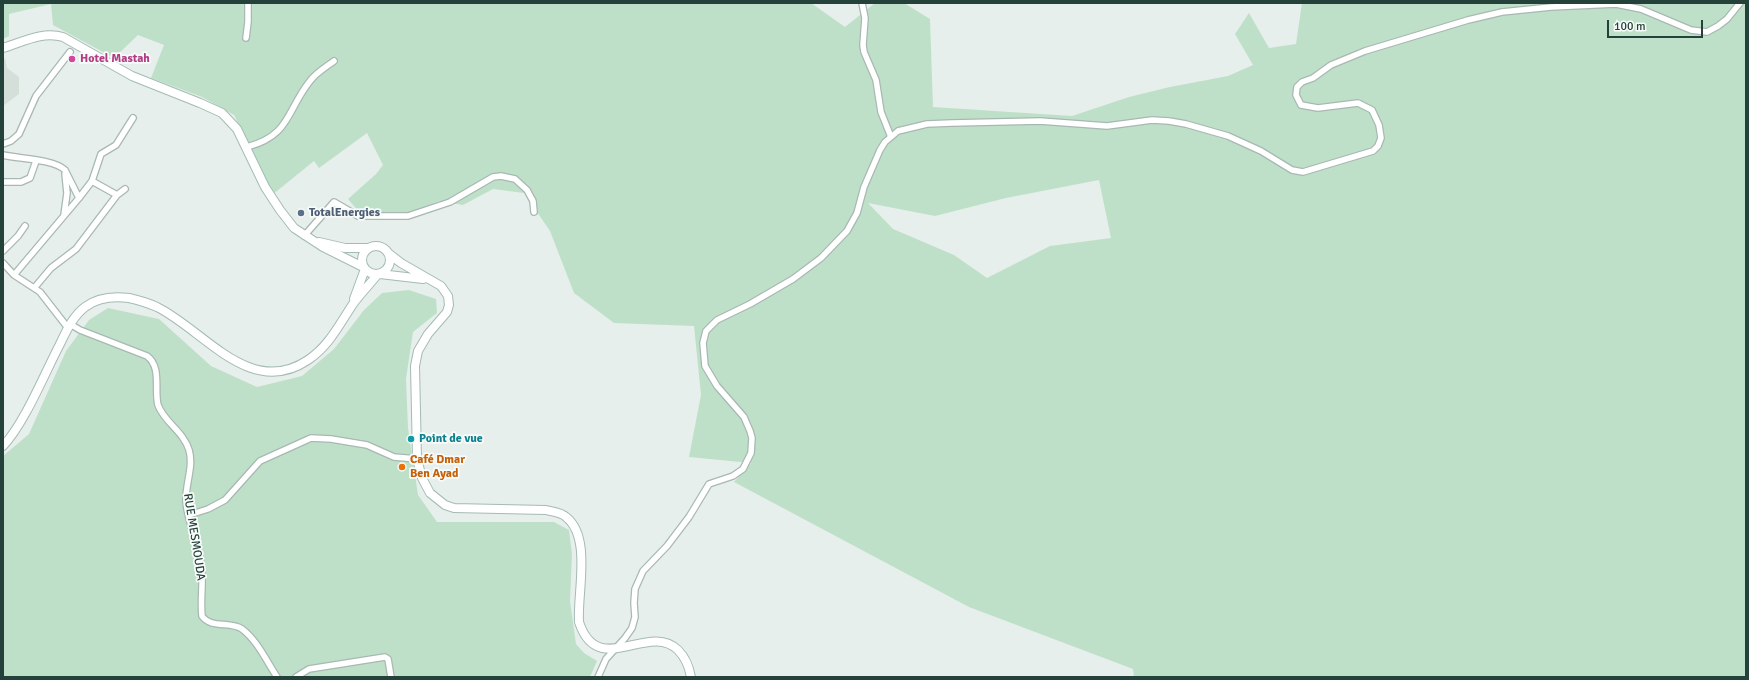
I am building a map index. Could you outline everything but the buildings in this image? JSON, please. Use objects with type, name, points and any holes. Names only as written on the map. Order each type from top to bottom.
[{"type":"main road","points":[[3,48],[44,35],[55,34],[64,36],[132,76],[222,113],[237,129],[265,187],[294,228],[304,236],[373,274],[430,280]]},
{"type":"main road","points":[[313,241],[345,248],[368,248],[377,246],[401,263],[441,286],[445,290],[448,305],[447,312],[428,334],[418,351],[415,366],[417,458],[425,486],[437,500],[445,505],[463,509],[546,510],[566,517],[574,525],[582,548],[579,622],[582,632],[591,649],[606,659],[621,657],[649,645],[661,643],[668,644],[676,648],[686,659],[691,677]]},
{"type":"main road","points":[[353,304],[364,268],[362,256],[368,248]]},
{"type":"main road","points":[[3,446],[24,414],[69,326],[86,307],[96,301],[106,298],[120,297],[140,300],[173,316],[232,360],[250,368],[275,372],[288,370],[298,366],[315,355],[332,338],[353,304],[379,274],[389,265],[388,253]]},
{"type":"street","points":[[246,38],[248,3]]},
{"type":"street","points":[[862,3],[865,18],[863,37],[864,52],[876,80],[881,112],[891,137]]},
{"type":"street","points":[[598,677],[606,659],[632,628],[635,617],[634,603],[636,589],[643,571],[667,546],[685,523],[709,484],[733,476],[740,472],[746,466],[751,453],[750,431],[744,417],[717,386],[705,366],[703,343],[704,336],[709,327],[717,320],[750,304],[793,279],[821,258],[847,231],[857,212],[864,187],[885,142],[905,128],[927,124],[1040,121],[1107,126],[1152,120],[1169,121],[1186,124],[1228,136],[1261,151],[1292,170],[1303,172],[1373,150],[1378,146],[1381,138],[1379,126],[1372,110],[1358,103],[1340,104],[1318,108],[1301,105],[1298,101],[1296,95],[1297,87],[1302,82],[1313,78],[1331,65],[1345,59],[1396,41],[1468,20],[1502,12],[1552,7],[1616,4],[1641,9],[1691,30],[1707,32],[1727,19],[1740,3]]},
{"type":"street","points":[[3,144],[11,141],[19,134],[36,96],[70,52]]},
{"type":"street","points":[[247,147],[259,143],[274,134],[289,117],[309,82],[334,61]]},
{"type":"street","points":[[14,275],[48,237],[79,198],[92,180],[101,154],[116,145],[133,118]]},
{"type":"street","points":[[3,155],[56,164],[65,170],[79,198]]},
{"type":"street","points":[[3,182],[21,182],[30,178],[36,161]]},
{"type":"street","points":[[64,215],[67,193],[65,170]]},
{"type":"street","points":[[304,236],[334,202],[352,214],[358,216],[408,216],[450,202],[493,177],[508,176],[521,184],[531,196],[534,212]]},
{"type":"street","points":[[92,180],[118,195]]},
{"type":"street","points":[[35,287],[51,268],[76,249],[118,195],[125,189]]},
{"type":"street","points":[[3,251],[18,236],[25,226]]},
{"type":"street","points":[[3,264],[14,275],[35,287],[69,326]]},
{"type":"street","name":"RUE MESMOUDA","points":[[69,326],[147,356],[153,362],[160,409],[179,432],[188,448],[191,464],[186,490],[189,515],[201,565],[202,616],[205,620],[210,622],[234,625],[246,632],[256,644],[277,677]]},
{"type":"street","points":[[189,515],[208,510],[225,500],[260,461],[312,438],[331,439],[367,445],[394,457],[417,458]]},
{"type":"street","points":[[296,677],[309,669],[385,657],[388,659],[390,677]]},
{"type":"shaded area","points":[[5,58],[7,68],[19,77],[19,94],[3,106],[3,59]]},
{"type":"green space","points":[[3,3],[811,3],[845,27],[875,3],[904,3],[930,19],[933,107],[1072,116],[1129,97],[1170,87],[1228,76],[1253,65],[1235,34],[1249,13],[1269,48],[1296,44],[1302,3],[1746,3],[1746,677],[1134,677],[1133,669],[969,607],[734,482],[751,463],[689,457],[701,395],[694,326],[614,323],[574,293],[550,231],[524,193],[493,189],[463,205],[439,201],[406,215],[359,212],[348,199],[376,174],[383,165],[367,133],[319,168],[314,161],[272,195],[253,152],[234,115],[202,97],[151,78],[164,45],[138,35],[114,58],[53,25],[51,4],[9,14],[9,36],[3,39]],"holes":[[[1099,180],[1111,238],[1050,246],[987,278],[954,255],[893,229],[868,203],[935,216],[1006,198]]]},
{"type":"green space","points":[[409,290],[436,299],[437,313],[413,332],[406,379],[408,428],[418,495],[437,522],[554,522],[569,530],[572,554],[570,601],[576,644],[584,653],[597,661],[590,677],[3,677],[3,456],[29,434],[66,351],[89,320],[108,308],[159,319],[211,366],[257,387],[302,376],[334,349],[364,310],[382,293]]},
{"type":"place","name":"Hotel Mastah","points":[[72,59]]},
{"type":"place","name":"TotalEnergies","points":[[301,213]]},
{"type":"place","name":"Point de vue","points":[[411,439]]},
{"type":"place","name":"Café Dmar Ben Ayad","points":[[402,467]]}]
